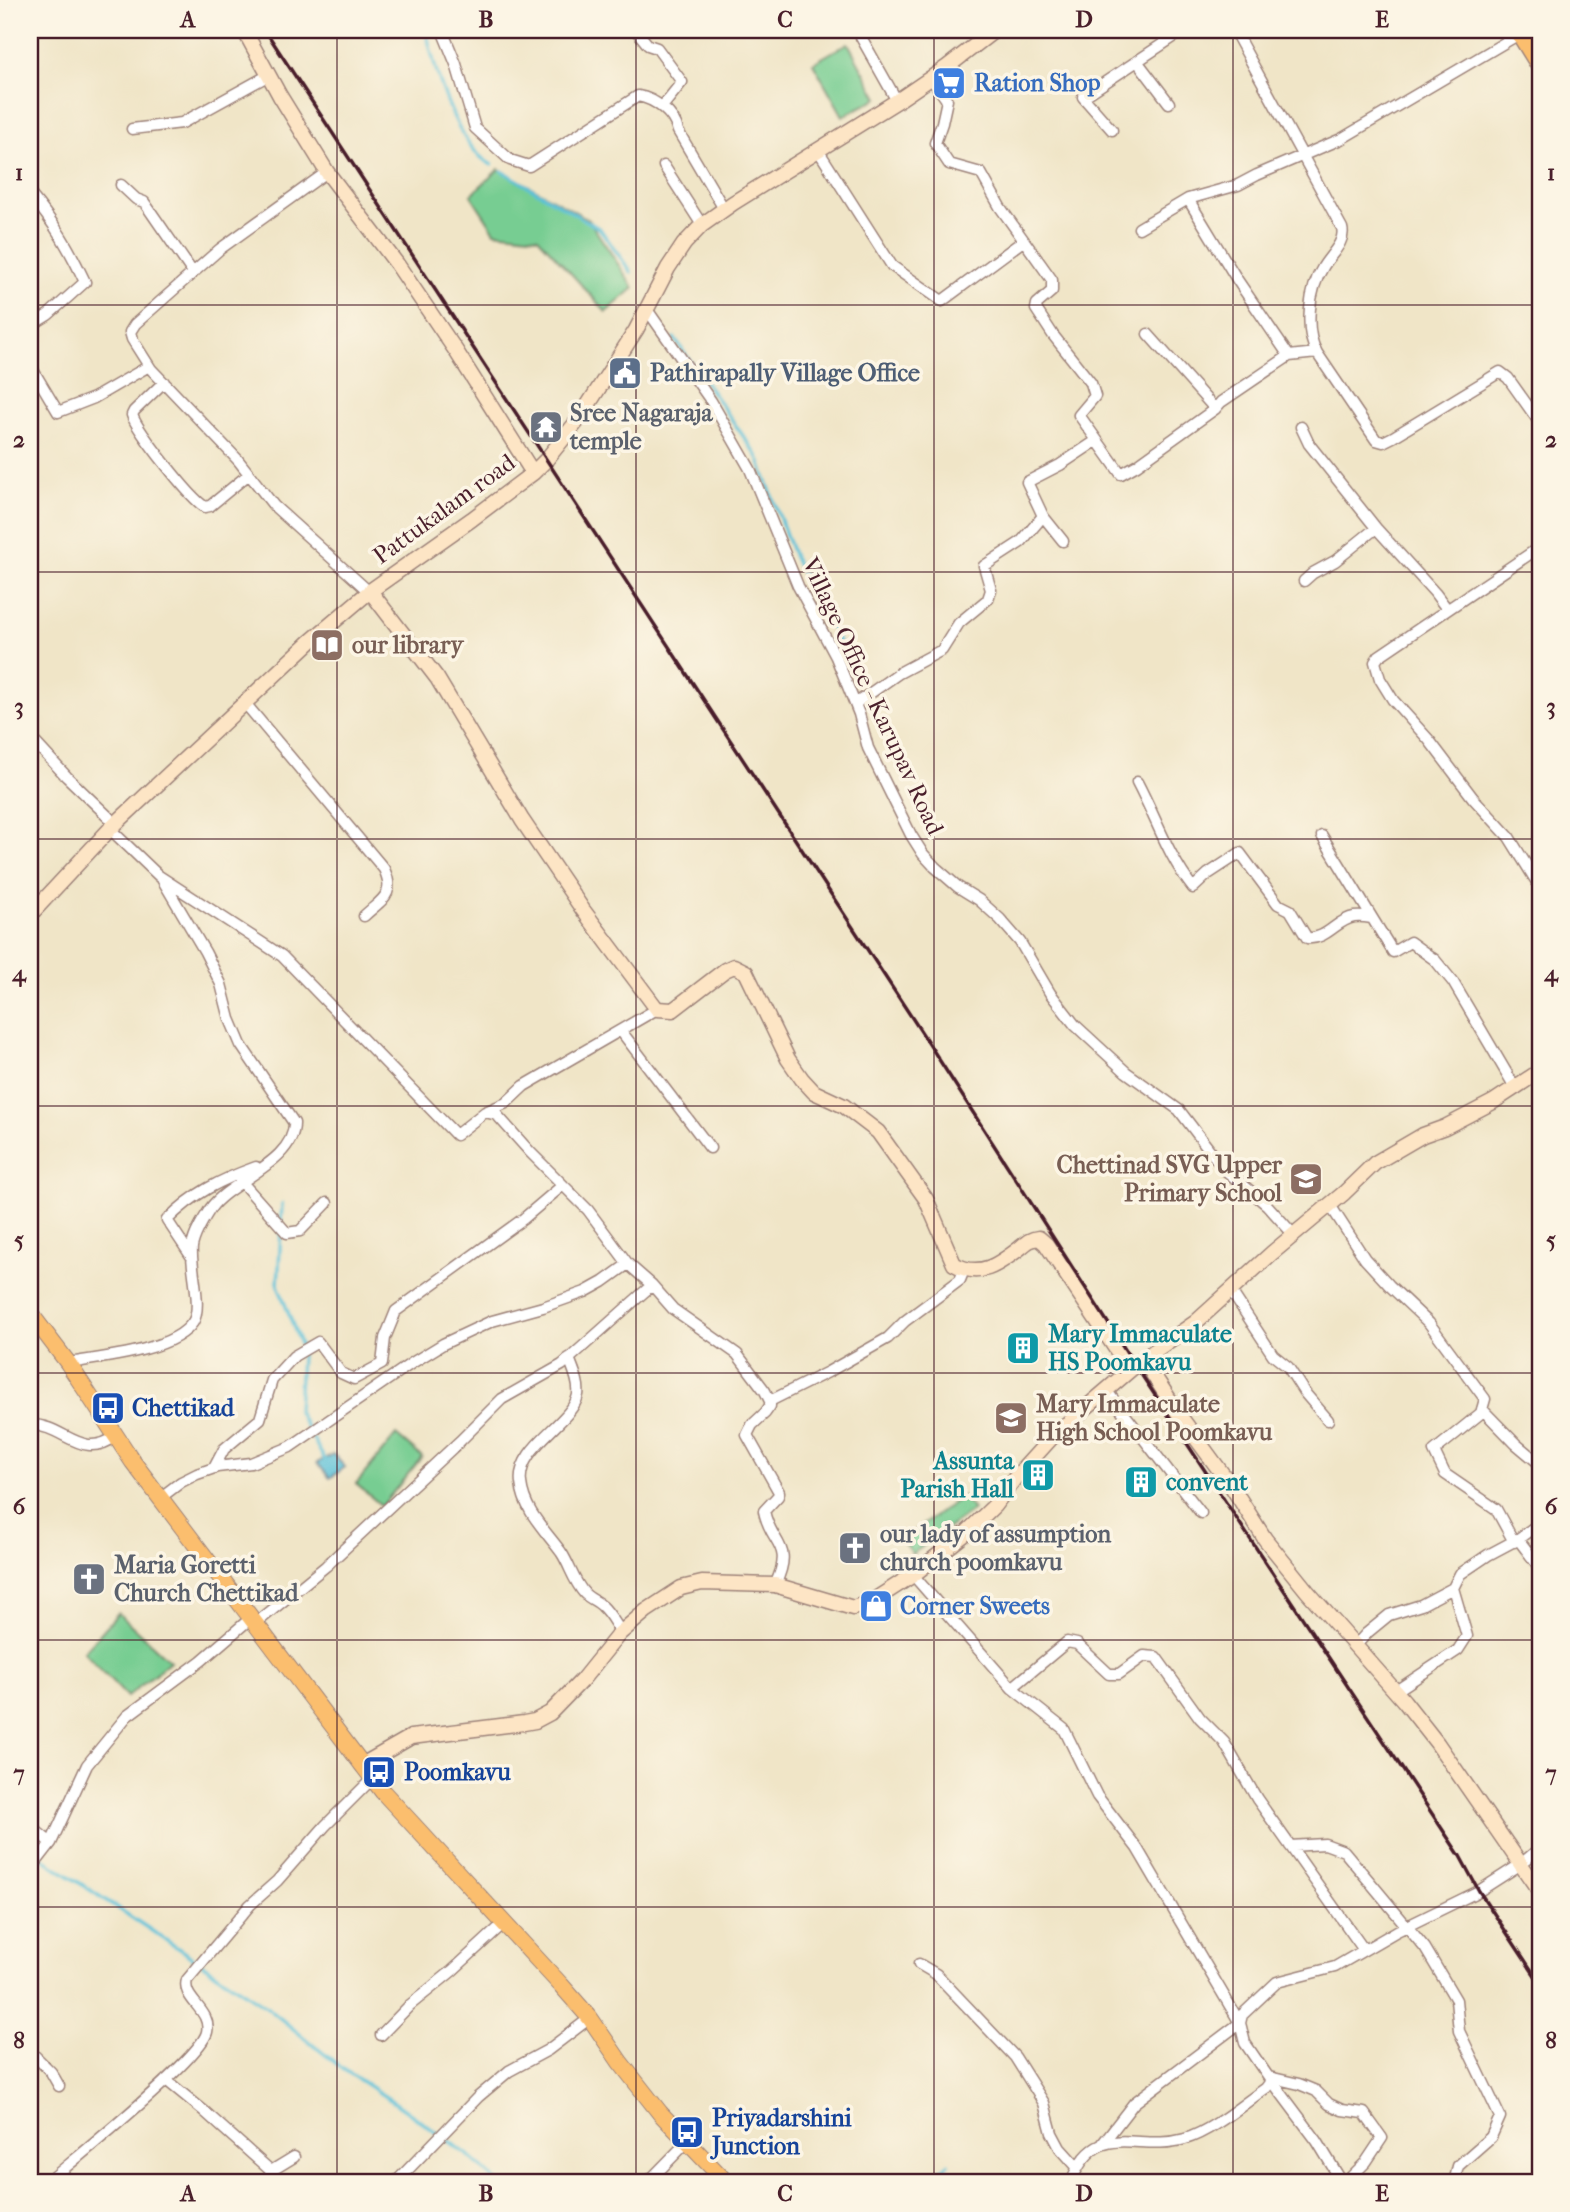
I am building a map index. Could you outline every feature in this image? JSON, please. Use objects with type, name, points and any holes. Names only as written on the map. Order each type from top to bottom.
[{"type":"highway","points":[[1520,32],[1540,64]]},
{"type":"main road","points":[[30,1313],[68,1363],[160,1498],[368,1772],[590,2018],[660,2113],[726,2182]]},
{"type":"street","points":[[244,30],[327,172],[397,264],[533,473]]},
{"type":"street","points":[[442,30],[456,64],[475,128],[510,160],[529,166],[638,96],[646,97],[662,107],[676,124],[724,209]]},
{"type":"street","points":[[636,30],[648,44],[657,48],[682,82],[662,107]]},
{"type":"street","points":[[857,30],[897,101]]},
{"type":"street","name":"Pattukalam road","points":[[30,915],[113,826],[244,702],[370,591],[533,473],[579,419],[636,330],[668,268],[684,244],[702,225],[897,101],[996,30]]},
{"type":"street","points":[[1112,130],[1083,97],[1184,30]]},
{"type":"street","points":[[1234,30],[1344,234],[1316,281],[1309,332],[1317,353],[1379,442],[1393,437],[1500,372],[1508,378],[1540,424]]},
{"type":"street","points":[[1139,228],[1188,199],[1238,185],[1360,128],[1520,32]]},
{"type":"street","points":[[1137,61],[1169,103]]},
{"type":"street","points":[[132,129],[182,123],[269,75]]},
{"type":"street","points":[[931,78],[947,100],[935,143],[949,164],[981,173],[1000,207],[1052,280],[1052,290],[1037,304],[1036,309],[1091,383],[1096,393],[1079,415],[1121,474],[1289,356],[1317,353]]},
{"type":"street","points":[[818,150],[892,267],[942,301],[1023,241]]},
{"type":"street","points":[[664,166],[702,225]]},
{"type":"street","points":[[327,172],[220,249],[135,324],[130,332],[132,339],[149,366],[249,474],[274,506],[370,591],[437,678],[522,820],[583,910],[657,1009]]},
{"type":"street","points":[[121,186],[136,199],[145,202],[193,273]]},
{"type":"street","points":[[30,194],[55,225],[85,282],[30,326]]},
{"type":"street","points":[[1188,199],[1238,281],[1289,356]]},
{"type":"street","name":"Village Office - Karupav Road","points":[[646,308],[735,439],[798,586],[836,657],[855,704],[868,748],[923,854],[958,887],[979,900],[1000,919],[1020,942],[1050,993],[1075,1026],[1126,1072],[1180,1110],[1224,1169],[1267,1205],[1293,1234]]},
{"type":"street","points":[[1148,334],[1215,409]]},
{"type":"street","points":[[30,365],[58,412],[94,398],[149,366]]},
{"type":"street","points":[[164,382],[132,415],[194,499],[205,507],[210,506],[249,474]]},
{"type":"street","points":[[1301,427],[1310,444],[1376,528],[1447,609]]},
{"type":"street","points":[[1063,541],[1043,516],[1027,482],[1060,465],[1096,441]]},
{"type":"street","points":[[855,704],[899,673],[942,650],[959,623],[988,599],[991,590],[984,566],[1021,542],[1043,516]]},
{"type":"street","points":[[1304,581],[1335,561],[1376,528]]},
{"type":"street","points":[[1540,547],[1447,609],[1380,656],[1376,662],[1376,667],[1394,700],[1429,740],[1473,798],[1509,837],[1540,887]]},
{"type":"street","points":[[244,702],[384,869],[390,887],[387,894],[365,916]]},
{"type":"street","points":[[30,737],[159,876],[221,984],[230,1019],[242,1045],[294,1123],[294,1130],[283,1149],[272,1161],[239,1178],[211,1208],[198,1230],[192,1246],[197,1310],[193,1322],[159,1345],[141,1351],[68,1363]]},
{"type":"street","points":[[1138,782],[1158,830],[1193,888],[1208,874],[1240,853],[1278,904],[1290,910],[1307,938],[1317,939],[1357,916],[1372,918]]},
{"type":"street","points":[[1322,836],[1393,952],[1410,942],[1435,960],[1453,982],[1516,1089]]},
{"type":"street","points":[[159,876],[282,956],[456,1135],[485,1112],[506,1103],[524,1086],[657,1009],[673,1010],[734,966],[746,972],[788,1059],[802,1079],[814,1093],[844,1106],[878,1132],[926,1199],[954,1264],[964,1270],[981,1271],[1030,1239],[1039,1238],[1046,1244],[1130,1370]]},
{"type":"street","points":[[621,1031],[710,1148]]},
{"type":"street","points":[[48,2182],[166,2080],[201,2044],[207,2034],[208,2025],[204,2013],[188,1993],[185,1986],[187,1980],[250,1905],[277,1881],[325,1826],[368,1772],[411,1737],[535,1721],[563,1701],[621,1632],[646,1611],[681,1588],[702,1583],[775,1585],[853,1608],[871,1602],[912,1575],[965,1534],[994,1506],[1041,1448],[1143,1359],[1196,1322],[1293,1234],[1331,1205],[1375,1163],[1423,1135],[1445,1127],[1516,1089],[1540,1071]]},
{"type":"street","points":[[485,1112],[497,1115],[588,1210],[628,1264],[652,1285],[673,1309],[737,1354],[765,1391],[770,1406],[752,1425],[747,1435],[779,1492],[764,1511],[783,1554],[782,1569],[775,1585]]},
{"type":"street","points":[[239,1178],[287,1233],[300,1231],[327,1203]]},
{"type":"street","points":[[192,1257],[167,1220],[186,1201],[222,1179],[239,1178]]},
{"type":"street","points":[[214,1468],[224,1449],[260,1419],[272,1380],[294,1356],[317,1342],[341,1373],[354,1379],[382,1364],[385,1338],[396,1311],[523,1219],[563,1185]]},
{"type":"street","points":[[1331,1205],[1365,1259],[1429,1323],[1485,1399],[1482,1413],[1434,1451],[1445,1474],[1496,1509],[1516,1540],[1537,1554],[1540,1568]]},
{"type":"street","points":[[160,1498],[181,1482],[214,1468],[251,1463],[272,1455],[301,1440],[443,1344],[492,1321],[585,1292],[628,1264]]},
{"type":"street","points":[[770,1401],[888,1338],[905,1321],[960,1280],[964,1270]]},
{"type":"street","points":[[30,1870],[51,1843],[87,1765],[127,1716],[326,1566],[502,1399],[569,1358],[652,1285]]},
{"type":"street","points":[[1231,1290],[1273,1355],[1288,1367],[1304,1392],[1328,1420]]},
{"type":"street","points":[[569,1358],[578,1386],[578,1397],[521,1467],[520,1483],[527,1505],[562,1554],[574,1581],[587,1597],[603,1607],[621,1632]]},
{"type":"street","points":[[1143,1359],[1182,1419],[1233,1487],[1265,1539],[1307,1591],[1396,1691],[1437,1743],[1540,1892]]},
{"type":"street","points":[[1106,1390],[1201,1513]]},
{"type":"street","points":[[1482,1409],[1540,1464]]},
{"type":"street","points":[[30,1425],[38,1424],[86,1446],[102,1444],[116,1436]]},
{"type":"street","points":[[1356,1645],[1389,1615],[1421,1605],[1453,1588],[1460,1574],[1540,1523]]},
{"type":"street","points":[[912,1575],[1012,1688],[1064,1729],[1097,1796],[1137,1848],[1240,2023],[1245,2043],[1269,2077],[1317,2141],[1344,2182],[1366,2162],[1381,2138],[1364,2113],[1342,2110],[1329,2104],[1316,2091],[1269,2077]]},
{"type":"street","points":[[1396,1691],[1458,1650],[1467,1636],[1453,1588]]},
{"type":"street","points":[[1012,1688],[1068,1642],[1077,1644],[1109,1674],[1119,1674],[1144,1656],[1156,1657],[1199,1718],[1224,1742],[1257,1799],[1364,1950]]},
{"type":"street","points":[[30,1826],[51,1843]]},
{"type":"street","points":[[1290,1846],[1325,1844],[1344,1851],[1425,1948],[1456,2000],[1459,2031],[1500,2117],[1491,2137],[1458,2166],[1455,2179],[1458,2182]]},
{"type":"street","points":[[1103,2144],[1133,2103],[1240,2023],[1242,2015],[1277,1982],[1335,1967],[1407,1926],[1479,1891],[1521,1864],[1540,1848]]},
{"type":"street","points":[[381,2035],[410,2005],[504,1923]]},
{"type":"street","points":[[919,1964],[943,1981],[1015,2057],[1044,2103],[1052,2133],[1060,2148],[1078,2168]]},
{"type":"street","points":[[396,2182],[478,2097],[509,2071],[548,2050],[590,2018]]},
{"type":"street","points":[[30,2051],[51,2072],[59,2086]]},
{"type":"street","points":[[1071,2182],[1078,2168],[1093,2150],[1103,2144],[1118,2140],[1160,2144],[1187,2138],[1209,2127],[1266,2088],[1271,2081],[1269,2077]]},
{"type":"street","points":[[166,2080],[204,2110],[271,2171],[294,2157]]},
{"type":"street","points":[[649,2182],[688,2141]]},
{"type":"green space","points":[[848,43],[878,98],[843,116],[813,63]]},
{"type":"green space","points":[[499,169],[588,219],[634,288],[606,312],[538,237],[495,232],[471,195]]},
{"type":"green space","points":[[396,1435],[422,1457],[382,1506],[356,1484]]},
{"type":"green space","points":[[963,1496],[973,1510],[912,1554],[902,1540]]},
{"type":"green space","points":[[118,1613],[170,1661],[127,1697],[84,1652]]},
{"type":"water","points":[[333,1454],[345,1467],[330,1478],[317,1463]]},
{"type":"waterway","points":[[426,30],[441,85],[457,124],[479,156],[492,165]]},
{"type":"waterway","points":[[502,171],[600,229],[631,272]]},
{"type":"waterway","points":[[674,338],[758,457],[795,560],[839,642]]},
{"type":"waterway","points":[[281,1222],[282,1204]]},
{"type":"waterway","points":[[281,1230],[278,1285],[301,1347]]},
{"type":"waterway","points":[[301,1355],[298,1412],[326,1462]]},
{"type":"waterway","points":[[30,1850],[265,2006],[343,2069],[468,2155],[497,2182]]},
{"type":"waterway","points":[[928,2182],[948,2164]]},
{"type":"railway","points":[[265,30],[922,1033],[1135,1365],[1460,1856],[1479,1891],[1540,1983]]},
{"type":"place","name":"Ration Shop","points":[[949,83]]},
{"type":"place","name":"Pathirapally Village Office","points":[[625,373]]},
{"type":"place","name":"Sree Nagaraja temple","points":[[546,427]]},
{"type":"place","name":"our library","points":[[327,645]]},
{"type":"place","name":"Chettinad SVG Upper Primary School","points":[[1306,1179]]},
{"type":"place","name":"Mary Immaculate HS Poomkavu","points":[[1023,1348]]},
{"type":"place","name":"Chettikad","points":[[108,1408]]},
{"type":"place","name":"Mary Immaculate High School Poomkavu","points":[[1011,1418]]},
{"type":"place","name":"Assunta Parish Hall","points":[[1038,1475]]},
{"type":"place","name":"convent","points":[[1141,1482]]},
{"type":"place","name":"our lady of assumption church poomkavu","points":[[855,1548]]},
{"type":"place","name":"Maria Goretti Church Chettikad","points":[[89,1579]]},
{"type":"place","name":"Corner Sweets","points":[[876,1606]]},
{"type":"place","name":"Poomkavu","points":[[379,1772]]},
{"type":"place","name":"Priyadarshini Junction","points":[[687,2132]]}]
